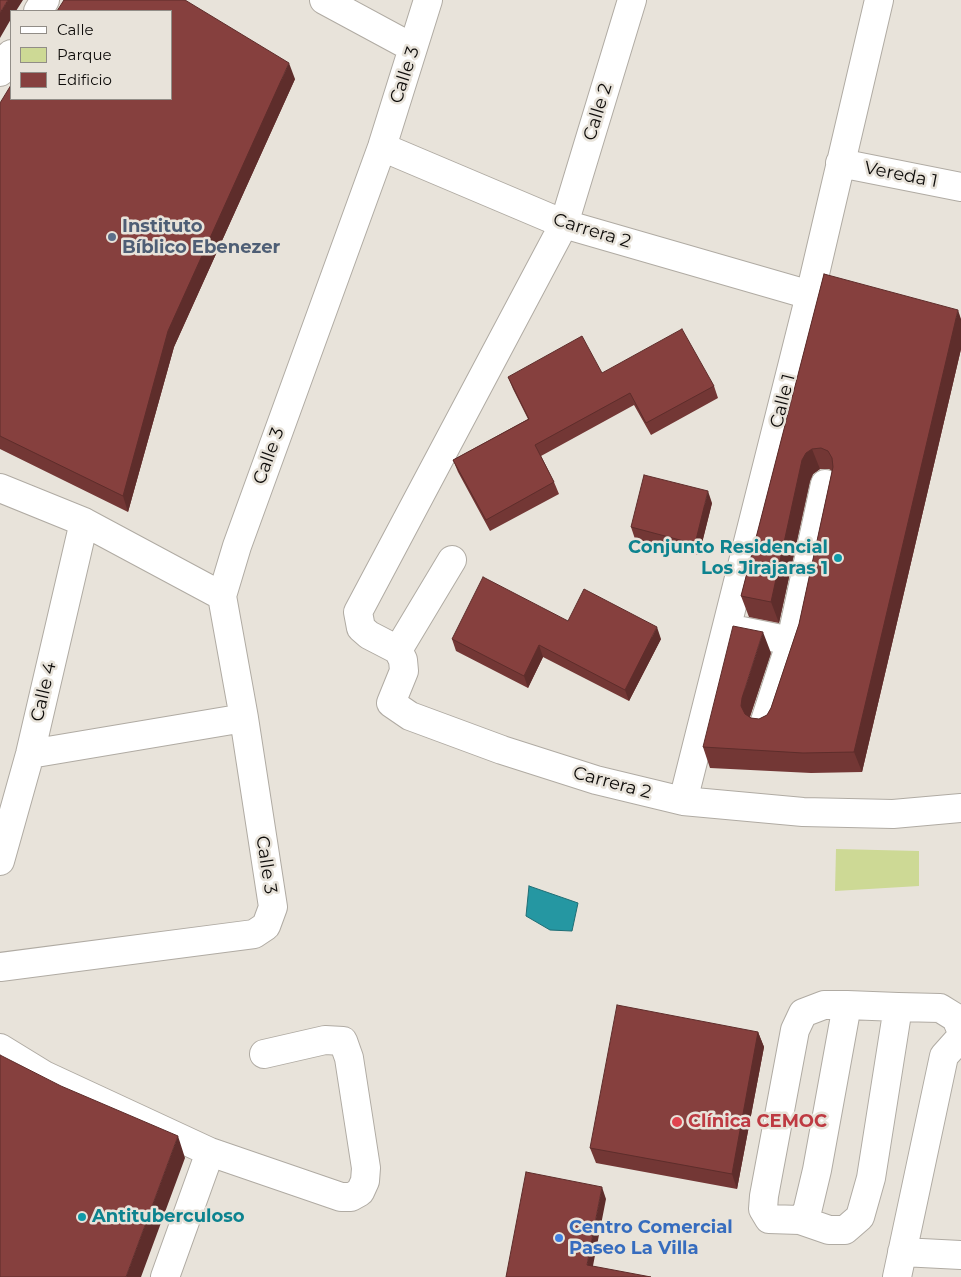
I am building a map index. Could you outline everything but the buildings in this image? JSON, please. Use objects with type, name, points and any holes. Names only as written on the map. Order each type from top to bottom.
[{"type":"street","points":[[324,0],[413,48]]},
{"type":"street","name":"Calle 3","points":[[0,967],[254,934],[266,926],[272,907],[244,718],[222,596],[237,546],[382,147],[428,0]]},
{"type":"street","name":"Calle 2","points":[[398,650],[369,636],[361,628],[358,612],[564,224],[632,0]]},
{"type":"street","name":"Calle 1","points":[[683,801],[810,295],[878,0]]},
{"type":"street","points":[[0,72],[10,56]]},
{"type":"street","name":"Carrera 2","points":[[382,147],[564,224],[810,295]]},
{"type":"street","name":"Vereda 1","points":[[840,163],[961,187]]},
{"type":"street","points":[[764,724],[791,641],[825,484]]},
{"type":"street","points":[[0,488],[84,522],[222,596]]},
{"type":"street","name":"Calle 4","points":[[0,861],[30,754],[84,522]]},
{"type":"street","points":[[398,650],[452,560]]},
{"type":"street","points":[[726,628],[791,641]]},
{"type":"street","name":"Carrera 2","points":[[398,650],[403,660],[404,671],[391,703],[410,716],[502,750],[596,780],[683,801],[804,812],[893,814],[961,808]]},
{"type":"street","points":[[30,754],[244,718]]},
{"type":"street","points":[[898,1007],[871,1178],[860,1217],[845,1230],[829,1230],[800,1220],[769,1219],[763,1209],[764,1196],[794,1030],[803,1013],[824,1005],[940,1008],[956,1018],[961,1030]]},
{"type":"street","points":[[800,1220],[806,1212],[817,1170],[847,1005]]},
{"type":"street","points":[[961,1036],[944,1056],[900,1264],[961,1255]]},
{"type":"street","points":[[0,1048],[44,1075],[210,1152],[341,1197],[351,1197],[360,1192],[365,1182],[366,1168],[349,1058],[342,1041],[325,1040],[264,1054]]},
{"type":"street","points":[[165,1277],[210,1152]]},
{"type":"green space","points":[[836,849],[919,851],[919,886],[835,891]]},
{"type":"water","points":[[529,886],[578,903],[572,931],[550,930],[526,916]]},
{"type":"place","name":"Instituto Bíblico Ebenezer","points":[[112,237]]},
{"type":"place","name":"Conjunto Residencial Los Jirajaras 1","points":[[838,558]]},
{"type":"place","name":"Clínica CEMOC","points":[[677,1122]]},
{"type":"place","name":"Antituberculoso","points":[[82,1217]]},
{"type":"place","name":"Centro Comercial Paseo La Villa","points":[[559,1238]]}]
